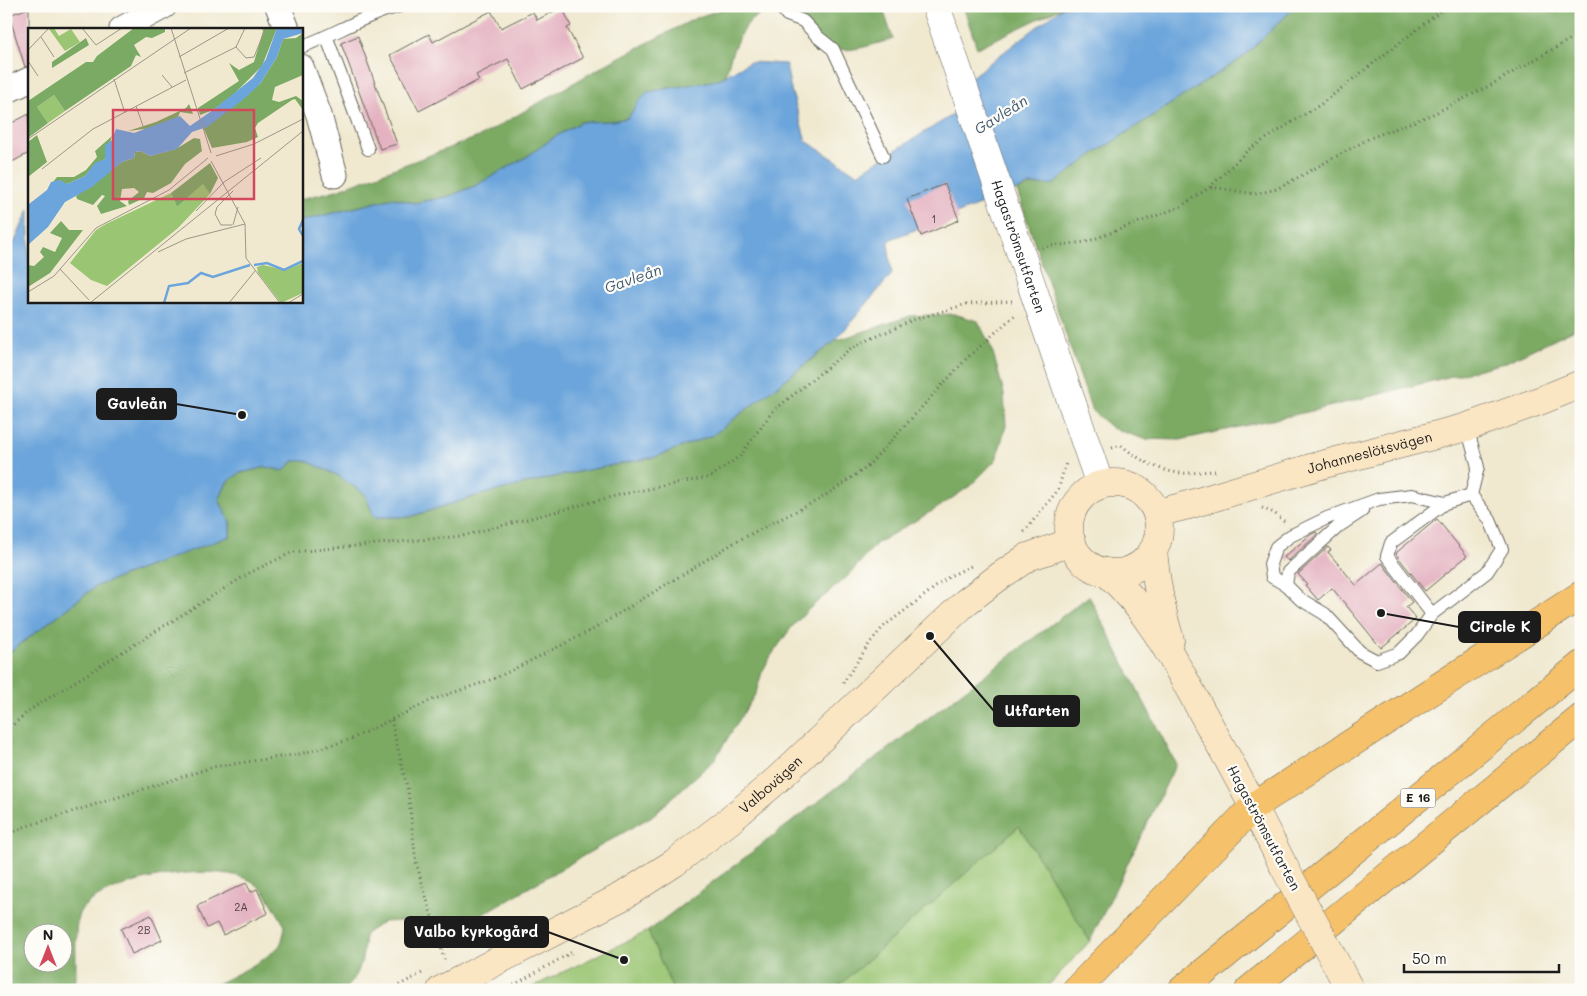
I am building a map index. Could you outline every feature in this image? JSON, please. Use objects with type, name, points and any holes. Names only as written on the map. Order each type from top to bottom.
[{"type":"highway","points":[[1076,990],[1254,806],[1581,595]]},
{"type":"highway","name":"E 16","points":[[1182,990],[1581,665]]},
{"type":"highway","points":[[1249,990],[1581,718]]},
{"type":"highway","points":[[1271,990],[1372,890]]},
{"type":"main road","name":"Johanneslötsvägen","points":[[1157,513],[1321,465],[1468,427],[1581,384]]},
{"type":"main road","points":[[1072,542],[1069,529],[1071,515],[1077,502],[1087,492],[1100,485],[1113,483],[1127,485],[1140,491],[1150,501],[1157,513]]},
{"type":"main road","name":"Hagaströmsutfarten","points":[[1157,513],[1158,539],[1152,552],[1155,578],[1163,617],[1178,667]]},
{"type":"main road","name":"Hagaströmsutfarten","points":[[1072,542],[1079,556],[1090,566],[1106,572],[1124,588],[1140,608],[1178,667],[1254,806],[1344,979]]},
{"type":"main road","name":"Valbovägen","points":[[436,975],[624,896],[674,863],[729,821],[778,779],[966,602],[1028,557],[1072,542]]},
{"type":"main road","points":[[1106,572],[1118,573],[1133,569],[1144,562],[1152,552]]},
{"type":"street","points":[[124,20],[164,6]]},
{"type":"street","points":[[278,6],[287,28]]},
{"type":"street","name":"Hagaströmsutfarten","points":[[936,6],[1000,197],[1098,453],[1100,485]]},
{"type":"street","points":[[302,71],[318,115],[335,175]]},
{"type":"street","points":[[6,91],[28,80]]},
{"type":"lane","points":[[302,47],[326,38],[388,9],[401,6]]},
{"type":"lane","points":[[782,6],[787,15],[803,21],[833,49],[883,156]]},
{"type":"lane","points":[[326,38],[368,149]]},
{"type":"lane","points":[[1468,427],[1478,467],[1471,495]]},
{"type":"lane","points":[[1445,503],[1412,495],[1379,499],[1327,518],[1290,536],[1276,547],[1270,564],[1272,578],[1286,585],[1300,599],[1325,614],[1360,652],[1377,661],[1399,653],[1432,614],[1487,572],[1502,549],[1490,520],[1471,495]]},
{"type":"lane","points":[[1432,614],[1387,556],[1391,543],[1445,503],[1471,495]]},
{"type":"lane","points":[[1286,585],[1288,572],[1339,526],[1379,499]]},
{"type":"path","points":[[1039,248],[1086,242],[1180,207],[1210,187],[1248,150],[1321,104],[1447,6]]},
{"type":"path","points":[[1210,187],[1255,194],[1277,188],[1370,138],[1431,115],[1488,86],[1581,33]]},
{"type":"path","points":[[6,731],[31,709],[251,572],[293,552],[462,536],[623,494],[710,477],[740,456],[772,412],[851,348],[913,320],[967,304],[1018,300]]},
{"type":"path","points":[[6,836],[24,827],[213,767],[300,754],[349,740],[432,700],[496,678],[592,630],[737,541],[828,494],[866,468],[966,359],[1021,310]]},
{"type":"path","points":[[1022,534],[1058,490],[1066,463],[1121,445],[1156,467],[1179,473],[1216,470]]},
{"type":"path","points":[[842,685],[869,644],[883,627],[950,576],[973,565]]},
{"type":"path","points":[[390,990],[436,975],[445,962],[416,862],[408,791],[391,720]]},
{"type":"green space","points":[[733,6],[882,6],[893,39],[863,47],[840,50],[826,45],[782,17],[773,14],[763,14],[754,18],[740,34],[726,75],[718,80],[684,87],[667,88],[636,105],[628,118],[613,121],[581,122],[553,138],[528,156],[475,186],[447,197],[414,203],[394,198],[302,221],[302,199],[337,190],[481,136],[612,61],[698,17]]},
{"type":"green space","points":[[963,6],[1065,6],[977,48]]},
{"type":"green space","points":[[1296,6],[1581,6],[1581,326],[1504,363],[1316,410],[1180,440],[1144,439],[1112,428],[1092,411],[1017,191],[1031,185],[1054,184],[1092,155],[1243,57]]},
{"type":"green space","points":[[954,314],[978,321],[992,349],[1004,394],[1006,426],[996,460],[970,486],[939,507],[877,543],[847,577],[810,608],[791,628],[771,656],[762,672],[756,693],[714,760],[652,816],[473,920],[452,930],[421,920],[383,922],[365,934],[358,972],[343,990],[205,990],[244,970],[273,952],[281,943],[285,926],[269,899],[257,885],[242,877],[220,873],[194,873],[167,875],[115,889],[94,899],[81,910],[78,916],[76,936],[75,990],[6,990],[6,655],[96,586],[230,536],[230,522],[219,500],[227,482],[240,473],[266,467],[284,471],[293,461],[307,460],[337,475],[365,494],[374,517],[409,517],[476,496],[562,475],[655,457],[713,435],[835,341],[910,316]]},
{"type":"green space","points":[[1089,596],[1176,764],[1090,941],[1019,826],[834,990],[673,990],[648,931]]},
{"type":"green space","points":[[1019,826],[1090,941],[1044,990],[834,990]]},
{"type":"green space","points":[[648,931],[673,990],[526,990]]},
{"type":"water","points":[[1296,6],[1243,57],[1092,155],[1054,184],[1031,185],[891,239],[888,244],[892,274],[835,341],[713,435],[655,457],[562,475],[476,496],[409,517],[374,517],[365,494],[337,475],[307,461],[293,461],[284,471],[266,467],[240,473],[227,482],[219,500],[230,522],[230,536],[96,586],[6,655],[6,256],[28,211],[28,302],[302,302],[302,221],[394,198],[414,203],[447,197],[475,186],[528,156],[553,138],[581,122],[613,121],[628,118],[647,92],[718,80],[749,62],[786,64],[790,86],[806,141],[857,174],[967,106],[962,84],[1063,7]]},
{"type":"building","points":[[562,7],[571,26],[567,28],[583,58],[523,89],[508,59],[476,75],[479,80],[419,111],[390,55],[429,34],[433,42],[491,11],[501,28],[533,12],[537,20]]},
{"type":"building","points":[[29,8],[28,66],[25,67],[9,15]]},
{"type":"building","points":[[358,36],[397,144],[380,149],[341,43]]},
{"type":"building","points":[[28,115],[28,154],[12,162],[6,151],[6,126]]},
{"type":"building","points":[[945,184],[959,220],[921,236],[907,199]]},
{"type":"building","points":[[1437,519],[1467,556],[1425,591],[1396,554]]},
{"type":"building","points":[[1316,532],[1318,534],[1288,561],[1284,557],[1310,535]]},
{"type":"building","points":[[1328,547],[1331,550],[1328,552],[1356,585],[1382,563],[1412,602],[1406,607],[1416,619],[1381,648],[1332,588],[1318,600],[1298,574]]},
{"type":"building","points":[[246,883],[251,892],[257,889],[268,913],[223,935],[217,923],[207,928],[197,906]]},
{"type":"building","points":[[151,915],[162,940],[132,954],[121,929]]},
{"type":"place","name":"Gavleån","points":[[242,415]]},
{"type":"place","name":"Circle K","points":[[1381,613]]},
{"type":"place","name":"Utfarten","points":[[930,636]]},
{"type":"place","name":"Valbo kyrkogård","points":[[624,960]]}]
